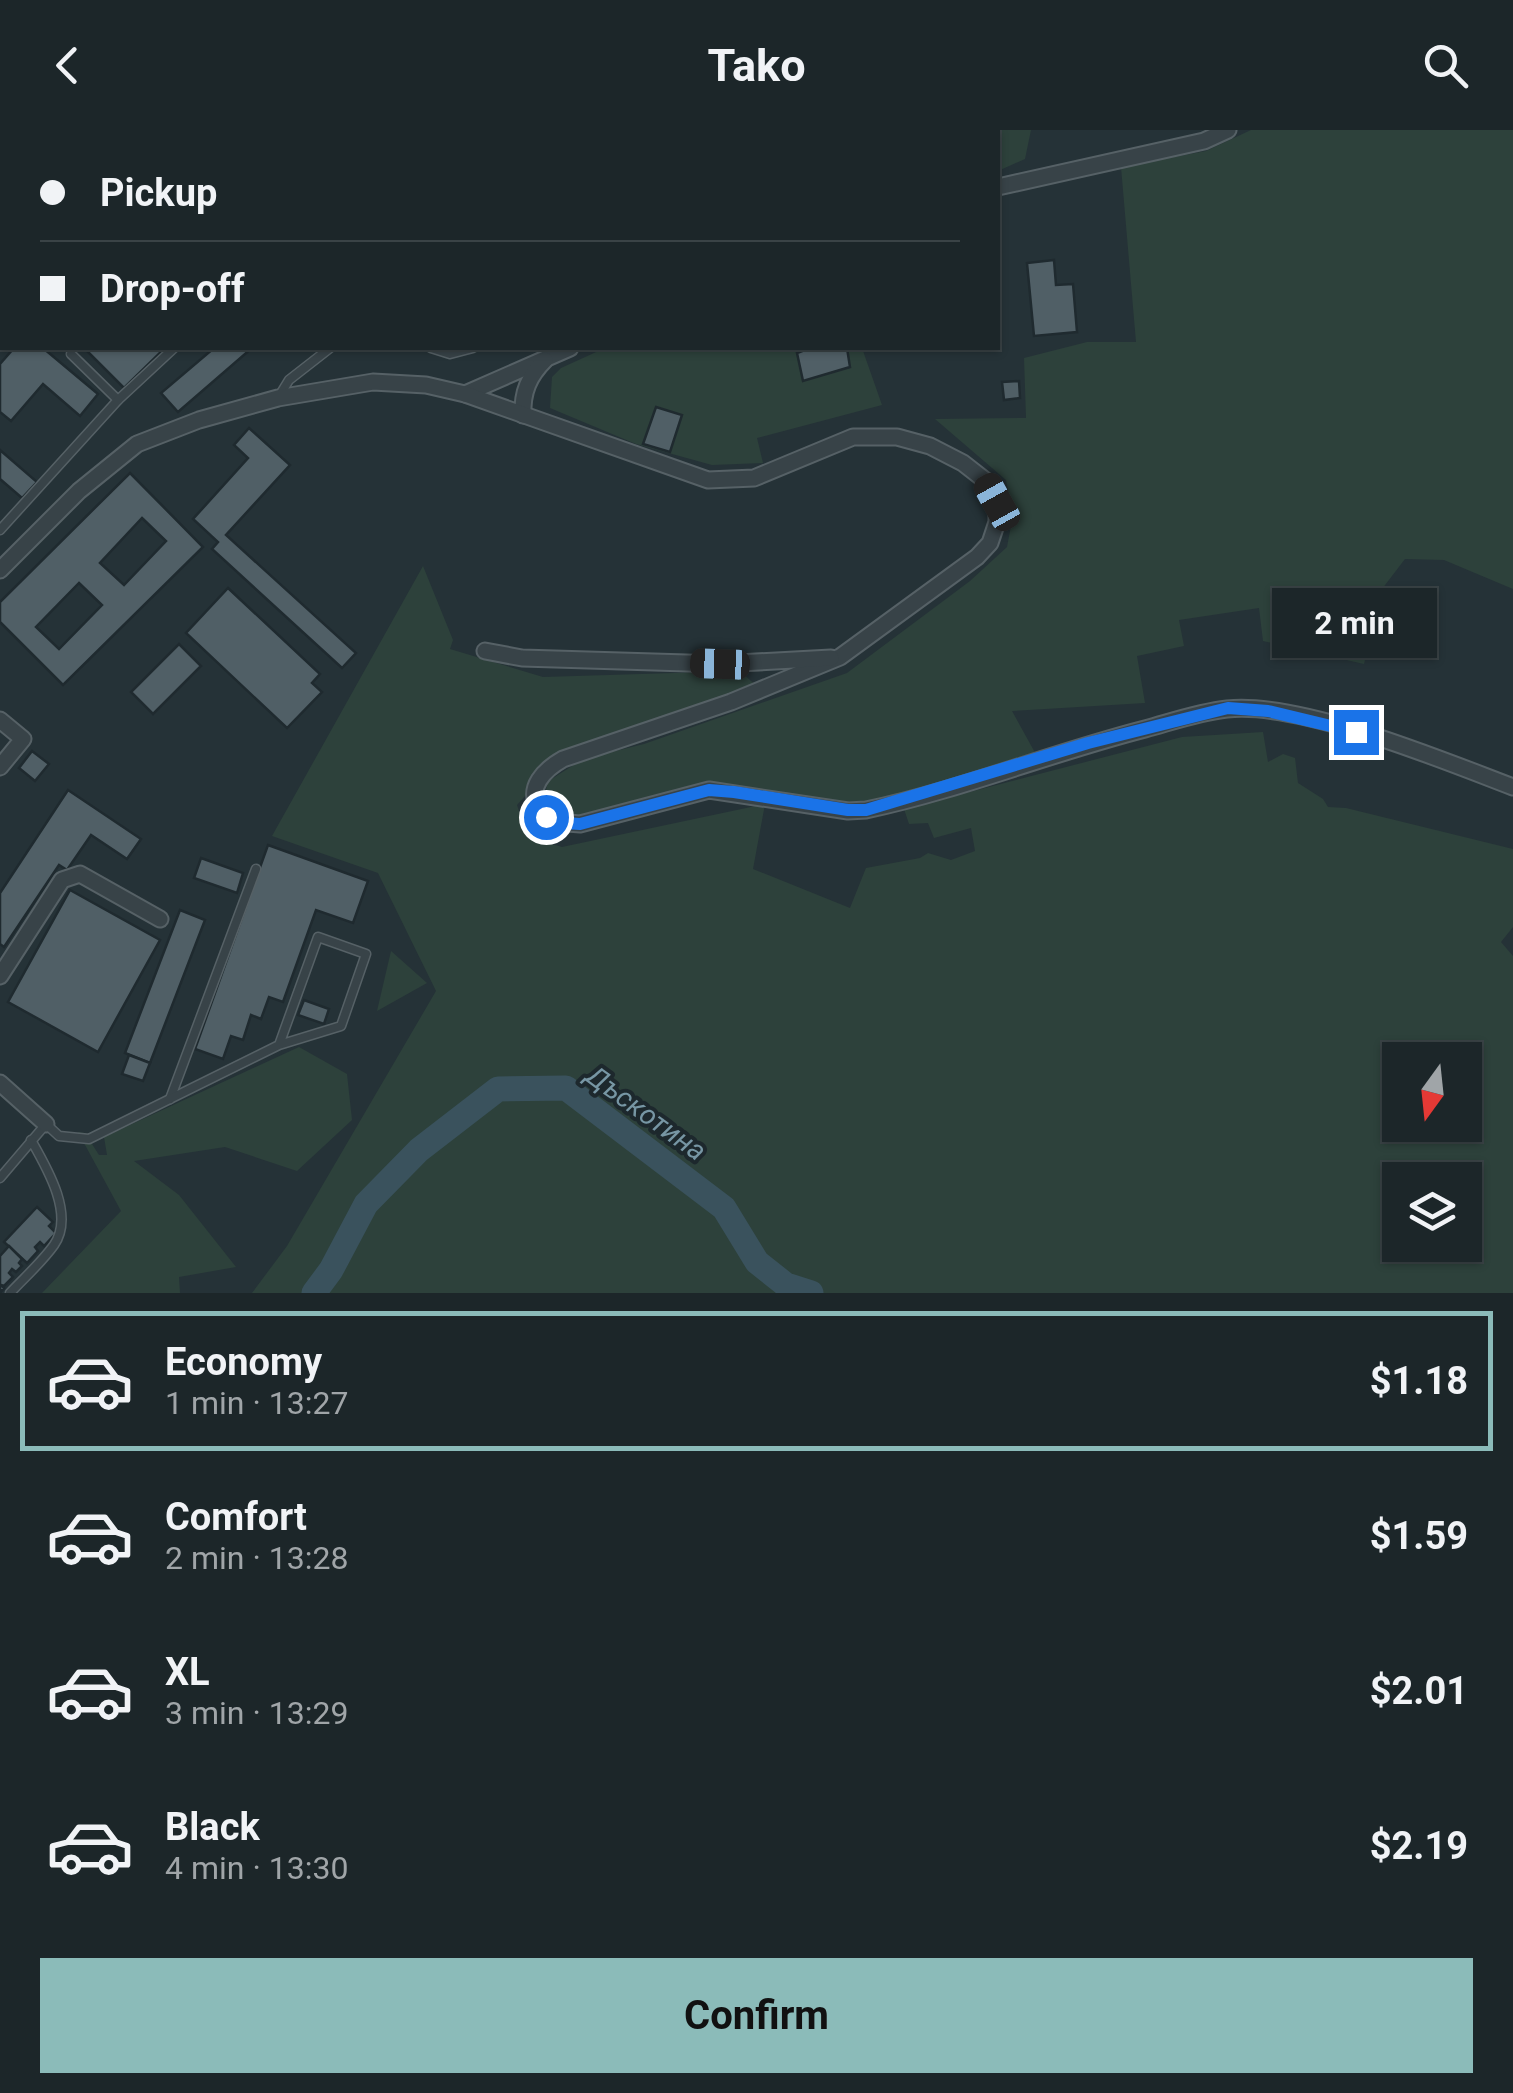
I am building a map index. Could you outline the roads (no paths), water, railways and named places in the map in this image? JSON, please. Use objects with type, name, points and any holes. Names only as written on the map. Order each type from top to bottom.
[{"type":"street","points":[[1000,187],[1204,141],[1228,130]]},
{"type":"street","points":[[465,394],[565,350]]},
{"type":"street","points":[[523,414],[530,380],[550,356]]},
{"type":"street","points":[[0,570],[94,477],[137,444],[199,420],[278,398],[373,382],[426,385],[465,394],[708,480],[754,478],[854,436],[897,437],[930,446],[986,481],[997,502],[997,522],[990,543],[977,557],[840,657],[731,702],[548,767],[534,793],[537,806],[546,817],[580,824],[709,790],[866,810],[1088,743],[1228,708],[1319,721],[1513,787]]},
{"type":"street","points":[[484,651],[522,658],[720,664],[840,657]]},
{"type":"street","points":[[0,720],[23,739],[0,767]]},
{"type":"street","points":[[0,976],[62,880],[80,874],[160,919]]},
{"type":"street","points":[[0,1083],[46,1124]]},
{"type":"lane","points":[[0,530],[118,400],[172,350]]},
{"type":"lane","points":[[278,398],[289,380],[325,350]]},
{"type":"lane","points":[[437,350],[450,354],[465,350]]},
{"type":"lane","points":[[71,354],[118,400]]},
{"type":"lane","points":[[170,1099],[256,869]]},
{"type":"lane","points":[[0,1178],[46,1124],[59,1136],[88,1139],[279,1046],[341,1026],[366,954],[318,937],[279,1046]]},
{"type":"lane","points":[[10,1293],[55,1244],[62,1230],[63,1216],[31,1140]]},
{"type":"waterway","name":"Дъскотина","points":[[314,1293],[331,1270],[366,1204],[419,1150],[498,1089],[566,1088],[724,1208],[757,1262],[786,1285],[811,1293]]}]
